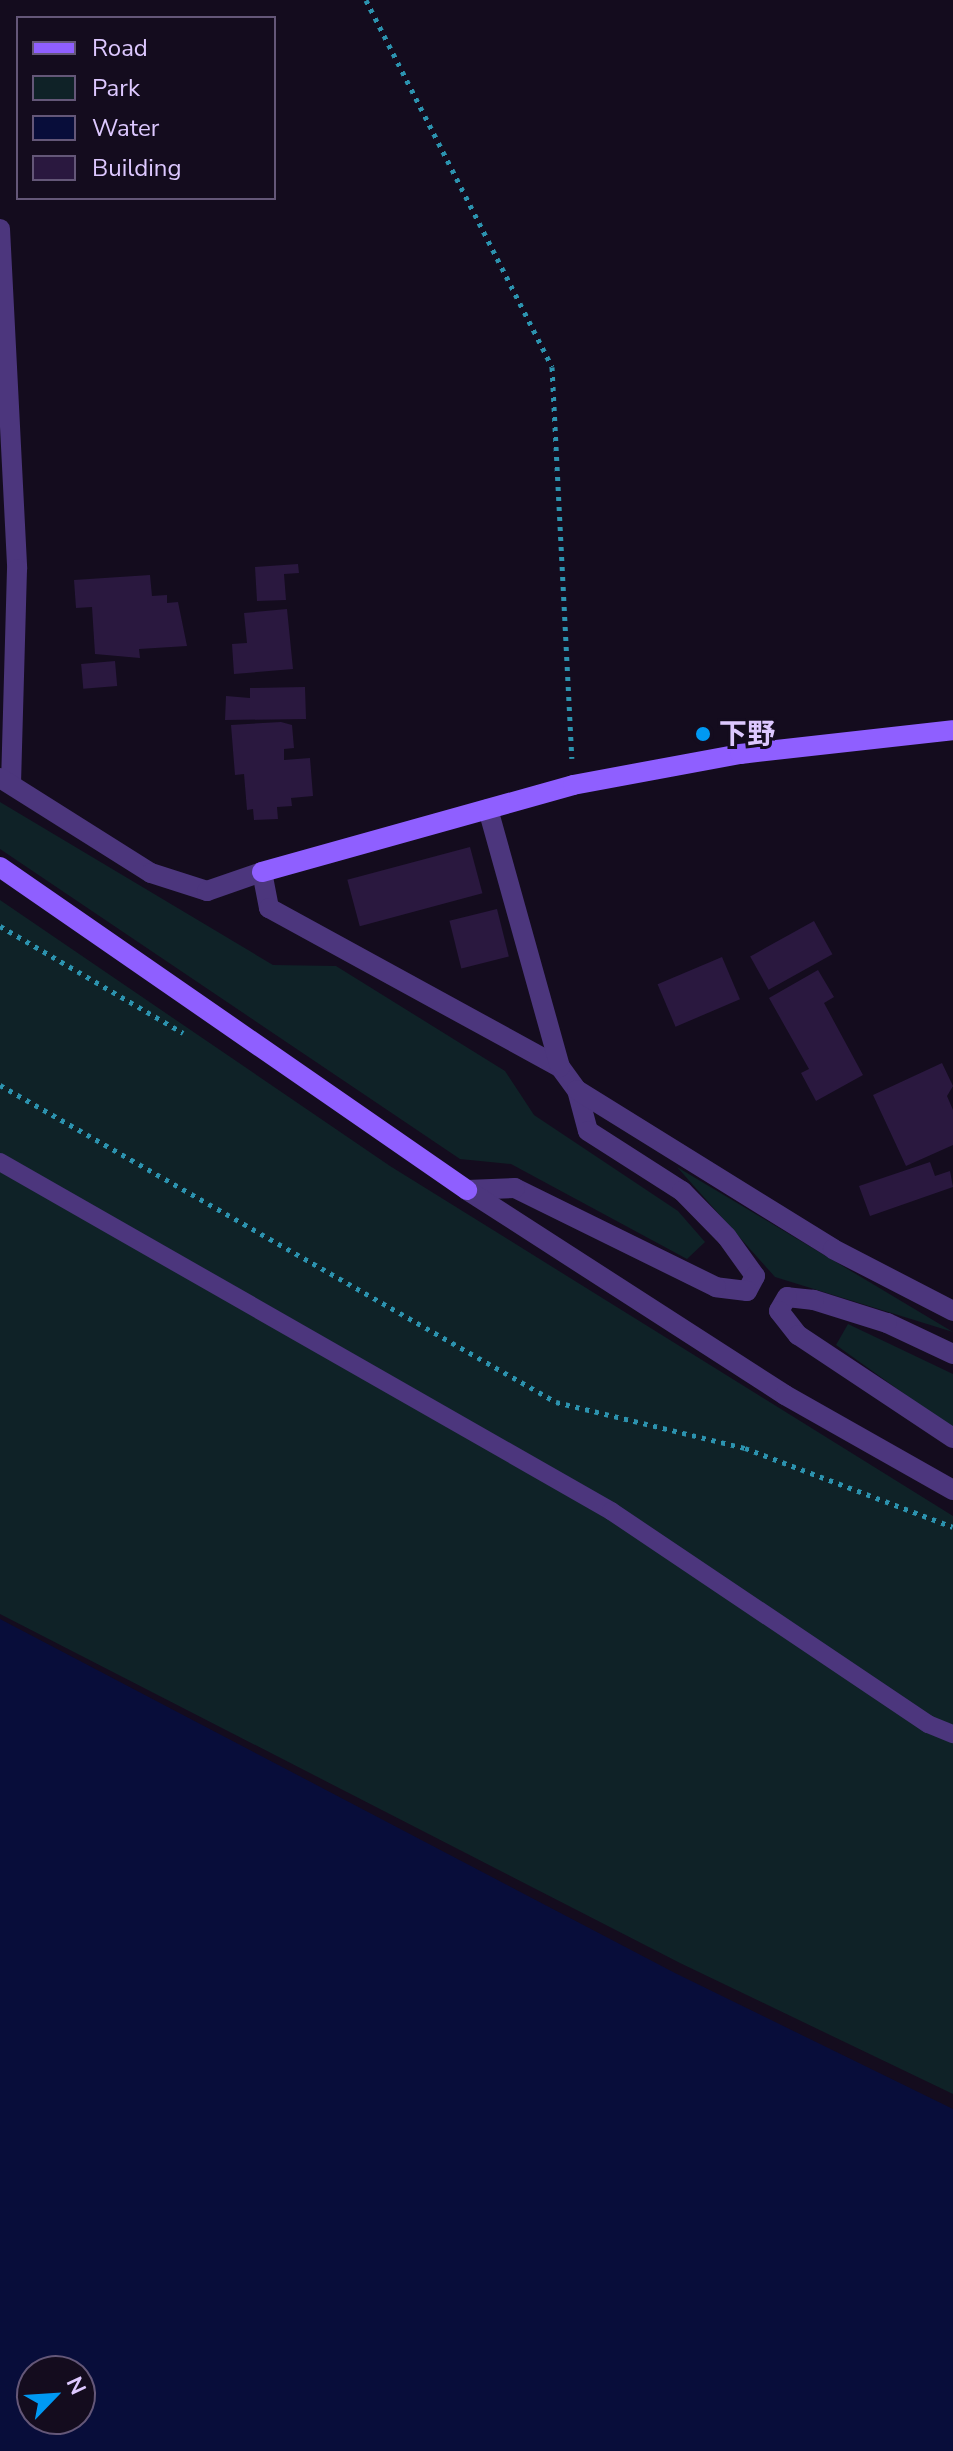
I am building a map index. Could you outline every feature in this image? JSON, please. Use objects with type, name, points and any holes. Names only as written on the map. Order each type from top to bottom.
[{"type":"street","points":[[0,229],[17,569],[6,781],[151,873],[207,891],[262,872],[573,785],[740,754],[953,730]]},
{"type":"street","points":[[467,1190],[515,1188],[716,1287],[747,1291],[755,1276],[727,1237],[682,1191],[588,1131],[577,1090],[560,1067],[488,809]]},
{"type":"street","points":[[0,867],[467,1190],[785,1395],[953,1490]]},
{"type":"street","points":[[262,872],[269,908],[560,1067]]},
{"type":"street","points":[[577,1090],[833,1249],[953,1311]]},
{"type":"street","points":[[751,1284],[783,1304]]},
{"type":"street","points":[[953,1354],[887,1323],[814,1300],[787,1297],[779,1311],[798,1335],[953,1438]]},
{"type":"lane","points":[[0,1162],[611,1511],[928,1724],[953,1734]]},
{"type":"path","points":[[366,0],[552,367],[573,785]]},
{"type":"path","points":[[0,926],[187,1035]]},
{"type":"path","points":[[0,1085],[556,1402],[745,1448],[953,1527]]},
{"type":"green space","points":[[0,802],[273,965],[336,966],[505,1071],[534,1115],[678,1211],[705,1242],[687,1259],[511,1164],[460,1159],[0,849]]},
{"type":"green space","points":[[0,900],[390,1166],[953,1516],[953,2094],[680,1963],[0,1614]]},
{"type":"green space","points":[[677,1167],[953,1332],[775,1277]]},
{"type":"green space","points":[[848,1324],[953,1374],[953,1429],[836,1345]]},
{"type":"water","points":[[0,1619],[675,1973],[953,2109],[953,2451],[0,2451]]},
{"type":"building","points":[[298,564],[299,573],[284,574],[286,600],[257,601],[255,567]]},
{"type":"building","points":[[150,575],[152,596],[167,595],[167,603],[178,602],[187,646],[139,649],[140,658],[95,654],[92,607],[76,608],[74,580]]},
{"type":"building","points":[[287,609],[293,669],[234,674],[232,644],[247,643],[244,613]]},
{"type":"building","points":[[115,661],[117,686],[83,689],[81,664]]},
{"type":"building","points":[[305,687],[306,719],[225,720],[226,696],[250,698],[250,688]]},
{"type":"building","points":[[281,722],[292,725],[294,748],[284,749],[284,760],[310,758],[313,796],[291,798],[292,806],[277,807],[278,819],[254,820],[253,809],[247,810],[244,774],[235,775],[231,725]]},
{"type":"building","points":[[470,847],[482,893],[360,926],[347,880]]},
{"type":"building","points":[[497,909],[509,957],[461,968],[449,921]]},
{"type":"building","points":[[814,921],[832,954],[769,990],[750,956]]},
{"type":"building","points":[[722,957],[740,999],[676,1027],[658,984]]},
{"type":"building","points":[[818,970],[834,997],[824,1003],[863,1075],[816,1101],[801,1073],[809,1069],[769,998]]},
{"type":"building","points":[[942,1063],[953,1086],[947,1096],[953,1110],[953,1145],[906,1166],[873,1095]]},
{"type":"building","points":[[930,1162],[935,1176],[950,1171],[953,1187],[870,1216],[859,1186]]},
{"type":"place","name":"下野","points":[[703,734]]}]
